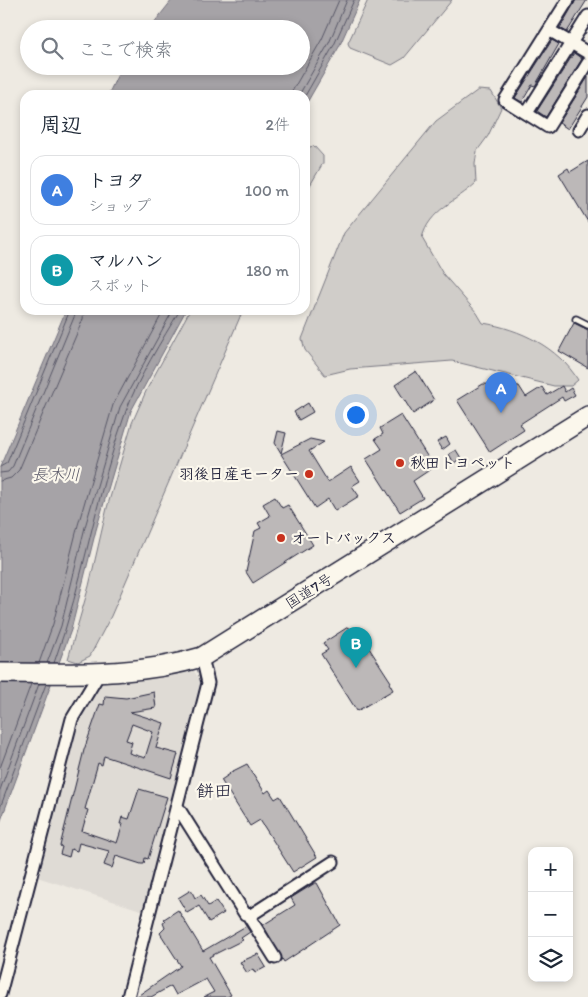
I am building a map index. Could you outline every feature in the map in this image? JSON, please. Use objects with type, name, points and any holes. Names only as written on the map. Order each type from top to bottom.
[{"type":"highway","name":"国道7号","points":[[0,673],[93,674],[158,668],[202,657],[588,416]]},
{"type":"street","points":[[568,0],[505,100],[548,127],[588,63]]},
{"type":"street","points":[[527,113],[588,16]]},
{"type":"street","points":[[549,30],[588,53]]},
{"type":"street","points":[[128,997],[208,683],[202,657]]},
{"type":"street","points":[[0,994],[72,719],[93,674]]},
{"type":"street","points":[[177,806],[275,958]]},
{"type":"street","points":[[248,915],[251,915],[333,862]]},
{"type":"lane","points":[[576,319],[588,325]]},
{"type":"shaded area","points":[[368,0],[452,0],[404,58],[392,65],[350,48],[348,43]]},
{"type":"shaded area","points":[[478,90],[491,91],[501,108],[488,136],[477,151],[475,164],[476,183],[437,213],[426,228],[422,238],[443,274],[477,313],[483,323],[511,330],[537,341],[560,358],[578,380],[571,386],[554,386],[452,361],[350,369],[325,375],[305,350],[302,339],[344,233],[436,121]]},
{"type":"shaded area","points":[[314,146],[323,156],[323,163],[310,185],[310,147]]},
{"type":"shaded area","points":[[187,315],[241,315],[111,616],[90,656],[78,662],[68,659],[89,586],[107,508],[132,423],[147,389]]},
{"type":"shaded area","points":[[193,670],[201,681],[144,911],[37,877],[80,718],[104,681],[147,679]]},
{"type":"water","points":[[172,0],[360,0],[339,47],[310,97],[310,90],[110,90],[118,75],[310,75],[310,20],[156,20]]},
{"type":"water","name":"長木川","points":[[64,315],[183,315],[131,411],[96,530],[71,630],[0,823],[0,467]]},
{"type":"building","points":[[576,0],[587,0],[567,32],[560,28]]},
{"type":"building","points":[[552,40],[559,44],[535,86],[532,85],[522,102],[515,98]]},
{"type":"building","points":[[574,53],[582,59],[546,117],[537,111]]},
{"type":"building","points":[[588,77],[588,97],[568,129],[559,123]]},
{"type":"building","points":[[588,161],[588,222],[559,174],[568,168],[570,172]]},
{"type":"building","points":[[574,323],[588,330],[588,368],[559,351]]},
{"type":"building","points":[[416,371],[434,400],[413,414],[395,385]]},
{"type":"building","points":[[483,384],[519,386],[526,397],[542,387],[547,395],[562,386],[565,392],[571,388],[575,395],[564,401],[562,397],[520,424],[524,430],[490,452],[457,400]]},
{"type":"building","points":[[308,403],[313,412],[299,420],[294,412]]},
{"type":"building","name":"秋田トヨペット","points":[[401,415],[434,467],[413,481],[423,498],[400,512],[366,459],[382,449],[375,439],[383,434],[380,428]]},
{"type":"building","points":[[278,431],[286,433],[281,453],[275,443]]},
{"type":"building","points":[[446,437],[450,444],[442,450],[437,442]]},
{"type":"building","name":"羽後日産モーター","points":[[310,439],[324,442],[309,451],[328,482],[351,467],[360,481],[352,486],[359,496],[335,511],[328,499],[315,508],[281,454]]},
{"type":"building","points":[[456,450],[461,458],[454,463],[449,454]]},
{"type":"building","name":"オートバックス","points":[[275,497],[282,508],[288,505],[313,545],[253,583],[246,572],[255,531],[261,528],[258,523],[270,516],[263,504]]},
{"type":"building","points":[[348,627],[352,635],[358,631],[391,682],[389,683],[393,690],[357,711],[321,654],[328,650],[323,643]]},
{"type":"building","points":[[154,692],[156,708],[130,712],[164,723],[156,748],[178,754],[171,778],[104,756],[102,765],[98,763],[85,809],[88,810],[82,831],[117,843],[123,824],[120,824],[122,817],[129,819],[139,789],[167,797],[148,859],[145,858],[144,864],[141,864],[116,856],[112,868],[104,865],[109,851],[79,843],[77,851],[71,849],[69,857],[60,854],[62,847],[60,846],[84,750],[100,704],[104,705],[105,696],[126,698]],"holes":[[[132,724],[153,732],[145,758],[129,753],[132,742],[126,740]]]},
{"type":"building","points":[[247,764],[265,793],[269,790],[275,799],[280,796],[317,857],[293,872],[260,820],[250,826],[221,780],[229,773]]},
{"type":"building","points":[[317,883],[340,925],[284,962],[263,925],[295,905],[291,898]]},
{"type":"building","points":[[191,890],[195,898],[201,895],[208,906],[216,901],[224,913],[209,922],[199,906],[187,913],[178,898]]},
{"type":"building","points":[[178,910],[203,951],[246,926],[250,932],[241,938],[243,940],[209,957],[231,995],[227,997],[204,997],[214,992],[206,979],[176,995],[171,986],[151,997],[136,997],[181,966],[160,933],[165,928],[163,923],[166,921],[164,919]]},
{"type":"building","points":[[258,954],[266,967],[255,973],[253,969],[247,973],[240,962]]},
{"type":"place","name":"トヨタ","points":[[501,413]]},
{"type":"place","name":"秋田トヨペット","points":[[400,463]]},
{"type":"place","name":"羽後日産モーター","points":[[309,474]]},
{"type":"place","name":"オートバックス","points":[[281,538]]},
{"type":"place","name":"マルハン","points":[[356,668]]},
{"type":"district","name":"餅田","points":[[214,791]]}]
